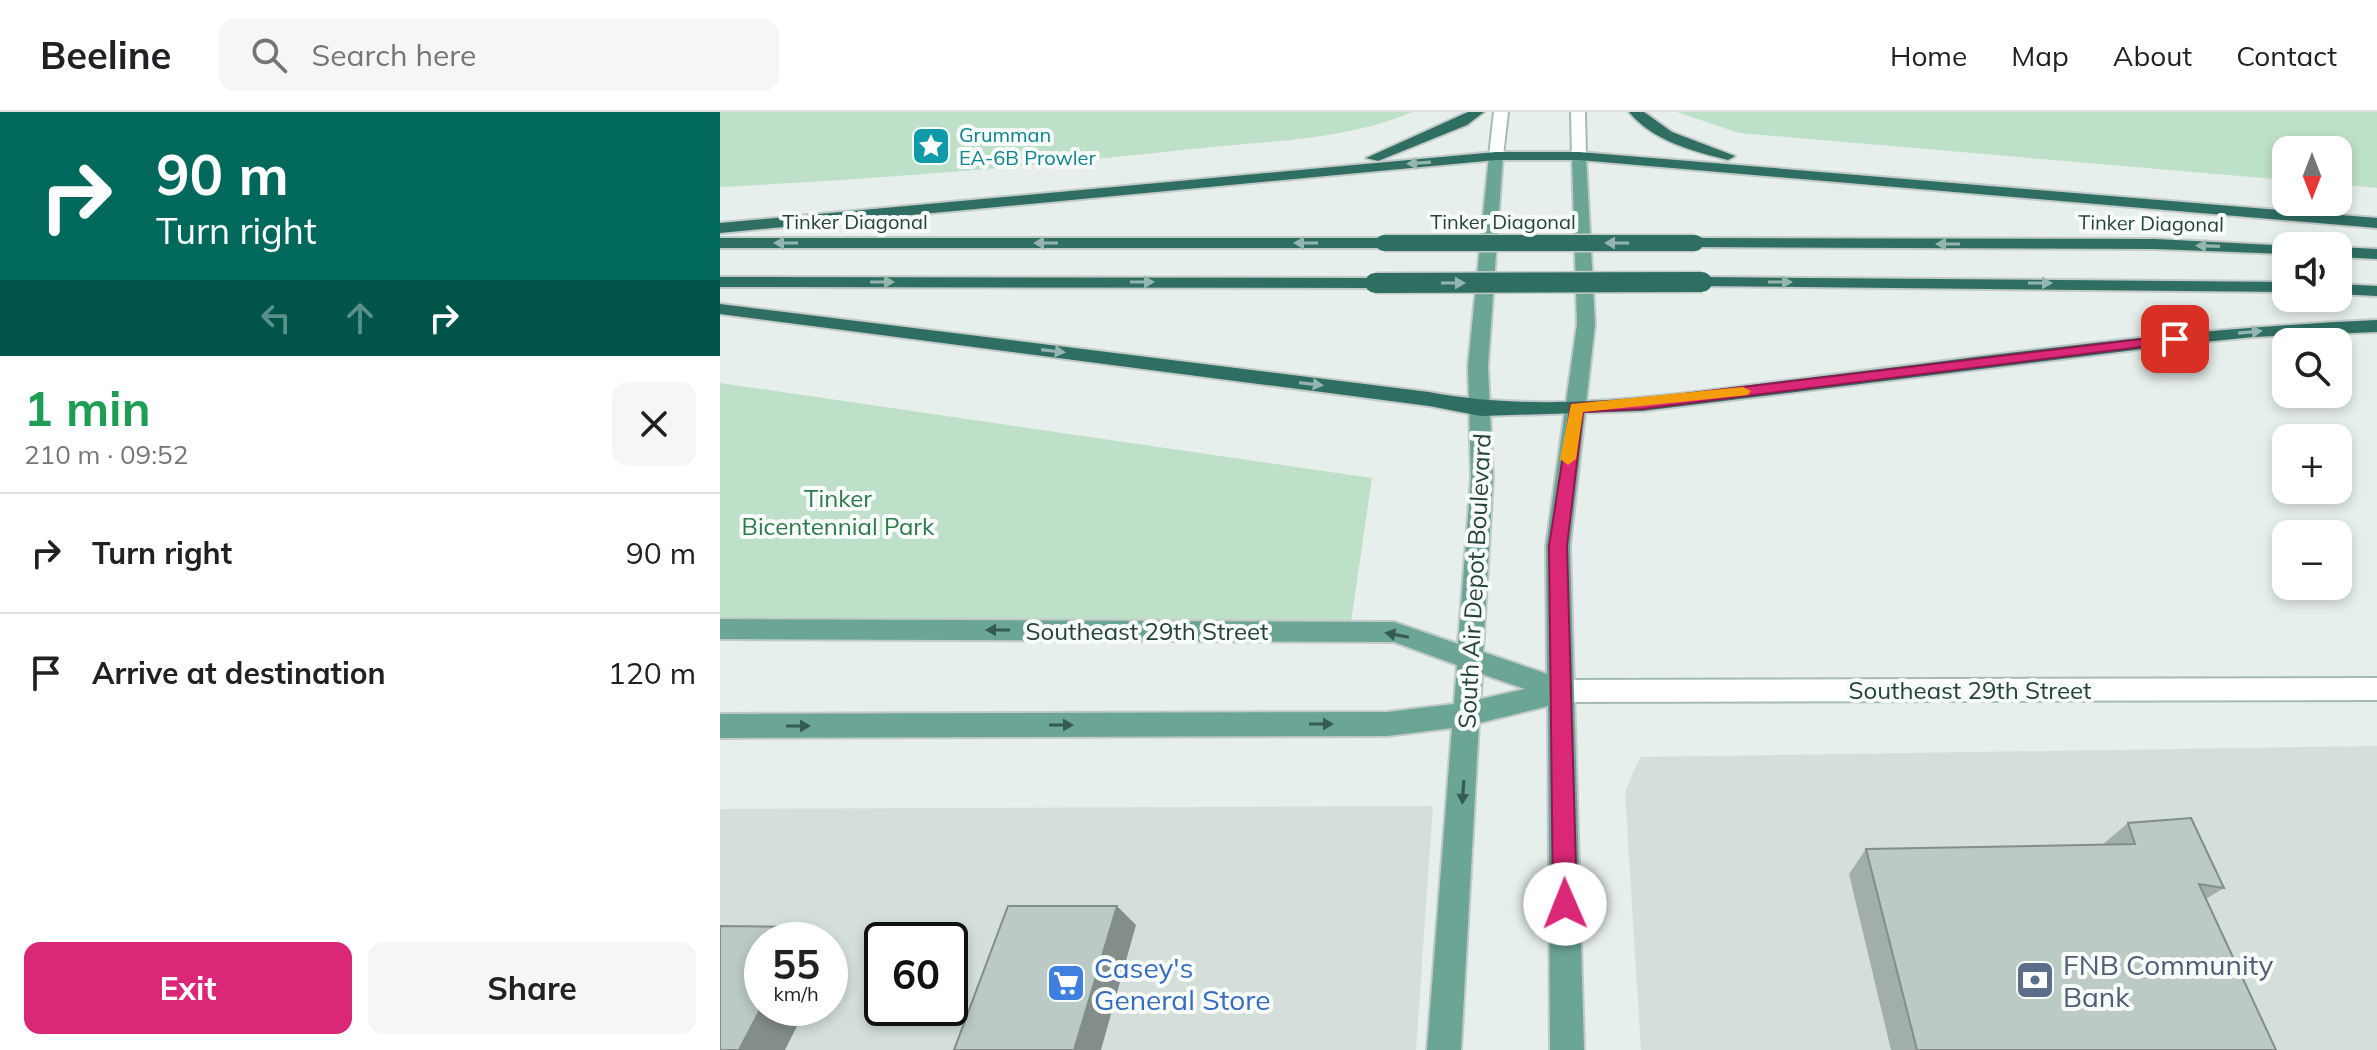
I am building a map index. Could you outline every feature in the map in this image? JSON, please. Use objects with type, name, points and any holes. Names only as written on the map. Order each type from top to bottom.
[{"type":"highway","points":[[1317,172],[1376,157],[1477,112]]},
{"type":"highway","points":[[1636,112],[1652,126],[1689,146],[1784,172]]},
{"type":"highway","points":[[720,228],[1496,156],[1579,156],[2377,223]]},
{"type":"highway","name":"Tinker Diagonal","points":[[720,243],[2155,244],[2272,248]]},
{"type":"highway","points":[[2352,253],[2377,254]]},
{"type":"highway","points":[[720,282],[1702,282],[2272,287]]},
{"type":"highway","points":[[2352,290],[2377,291]]},
{"type":"highway","points":[[720,309],[1429,399],[1481,409],[1642,404],[2191,337],[2377,326]]},
{"type":"main road","name":"South Air Depot Boulevard","points":[[1444,1050],[1482,478],[1478,366],[1501,112]]},
{"type":"main road","points":[[1567,1050],[1563,691],[1558,546],[1586,324],[1578,112]]},
{"type":"main road","name":"Southeast 29th Street","points":[[720,629],[1394,632],[1472,656],[1563,691]]},
{"type":"main road","name":"Southeast 29th Street","points":[[720,726],[1387,724],[1467,714],[1563,691],[2377,689]]},
{"type":"shaded area","points":[[2377,746],[2377,1050],[1641,1050],[1625,792],[1640,757]]},
{"type":"shaded area","points":[[1433,806],[1416,1050],[720,1050],[720,809]]},
{"type":"green space","points":[[720,112],[1412,112],[1359,129],[1304,138],[956,171],[720,187]]},
{"type":"green space","points":[[1677,112],[2377,112],[2377,188],[2352,185],[2352,136],[2272,136],[2272,179],[1739,133]]},
{"type":"green space","name":"Tinker Bicentennial Park","points":[[720,383],[1372,478],[1351,622],[720,621]]},
{"type":"building","name":"FNB Community Bank","points":[[2191,818],[2224,888],[2199,884],[2276,1050],[1917,1050],[1866,849],[2135,844],[2128,823]]},
{"type":"building","name":"Casey's General Store","points":[[1008,906],[1117,906],[1074,1050],[954,1050],[963,1026],[968,1026],[968,1013]]},
{"type":"building","points":[[720,926],[744,926],[744,1026],[752,1026],[739,1050],[720,1050]]},
{"type":"slow traffic","points":[[1568,459],[1576,407],[1642,404],[1743,391]]},
{"type":"place","name":"Grumman EA-6B Prowler","points":[[931,146]]},
{"type":"place","name":"FNB Community Bank","points":[[2035,980]]},
{"type":"place","name":"Casey's General Store","points":[[1066,983]]},
{"type":"route","points":[[1565,904],[1558,546],[1562,493],[1576,407],[1642,404],[2175,339]]}]
